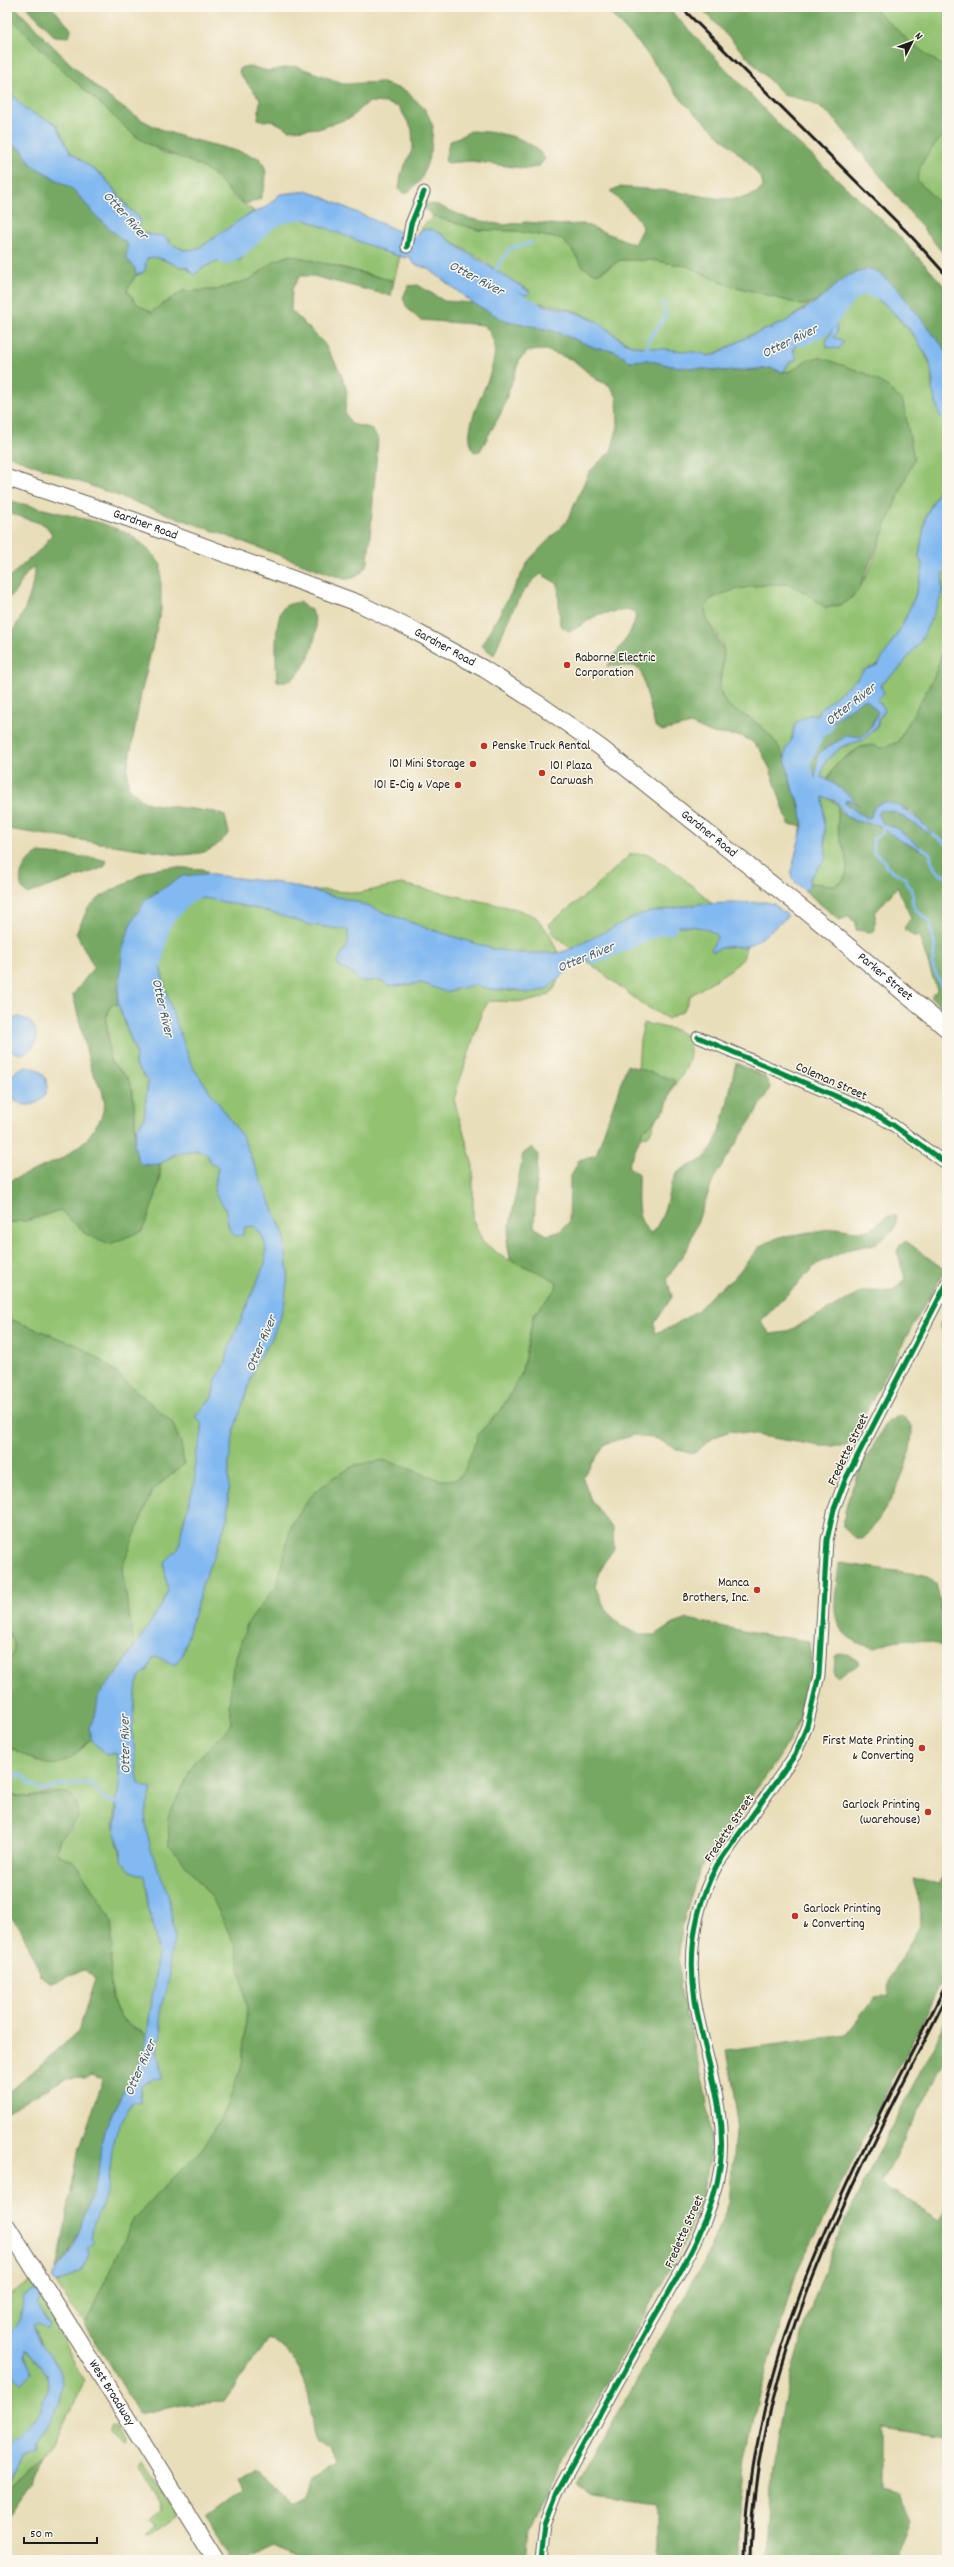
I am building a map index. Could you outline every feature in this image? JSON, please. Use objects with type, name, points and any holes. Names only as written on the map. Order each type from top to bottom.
[{"type":"main road","name":"Gardner Road","points":[[7,478],[124,517],[358,603],[437,643],[516,689],[589,739],[823,925]]},
{"type":"main road","name":"Parker Street","points":[[823,925],[947,1029]]},
{"type":"main road","name":"West Broadway","points":[[7,2226],[216,2560]]},
{"type":"street","points":[[407,247],[411,224],[424,192]]},
{"type":"street","name":"Coleman Street","points":[[698,1037],[866,1109],[893,1125],[947,1164]]},
{"type":"street","name":"Fredette Street","points":[[541,2560],[544,2524],[557,2493],[690,2253],[711,2206],[720,2165],[721,2125],[714,2081],[695,2000],[692,1959],[700,1910],[708,1882],[717,1866],[787,1766],[804,1737],[819,1675],[824,1556],[834,1509],[846,1478],[947,1283]]},
{"type":"green space","points":[[7,7],[15,7],[88,80],[130,113],[152,125],[174,134],[259,158],[265,168],[266,173],[264,188],[260,199],[246,204],[234,196],[216,177],[205,169],[190,161],[165,152],[137,137],[67,74],[30,38],[7,13]]},
{"type":"green space","points":[[27,7],[52,7],[71,29],[69,37],[54,36]]},
{"type":"green space","points":[[604,7],[667,7],[786,132],[898,235],[947,289],[947,352],[896,287],[856,272],[817,301],[802,305],[723,283],[687,266],[650,260],[620,260],[597,274],[584,268],[572,250],[561,239],[517,231],[478,230],[433,216],[421,205],[424,203],[437,205],[467,218],[503,225],[526,222],[561,225],[584,224],[634,244],[643,227],[636,216],[610,191],[619,187],[663,190],[734,199],[746,197],[763,187],[762,180],[750,164],[684,103],[642,47]]},
{"type":"green space","points":[[700,7],[873,7],[911,43],[947,69],[947,132],[932,148],[924,160],[917,180],[947,211],[947,258],[831,115],[809,101],[783,95]]},
{"type":"green space","points":[[744,7],[947,7],[947,213],[911,174]]},
{"type":"green space","points":[[7,13],[87,92],[140,139],[164,153],[184,158],[206,169],[220,180],[232,196],[254,211],[198,249],[184,250],[171,244],[168,239],[141,232],[135,215],[104,177],[70,152],[56,124],[26,110],[7,89]]},
{"type":"green space","points":[[248,66],[269,71],[296,66],[345,84],[380,82],[406,91],[425,109],[433,126],[431,152],[421,180],[408,193],[403,193],[399,189],[401,174],[413,148],[412,129],[399,107],[386,103],[370,102],[360,108],[352,117],[322,128],[290,130],[271,120],[264,121],[258,119],[260,99],[239,73],[240,68]]},
{"type":"green space","points":[[471,131],[491,132],[512,136],[531,145],[539,151],[545,159],[539,166],[528,169],[471,161],[448,163],[445,161],[449,142]]},
{"type":"green space","points":[[7,141],[22,150],[32,165],[74,190],[96,215],[128,245],[127,258],[135,268],[136,275],[127,290],[137,304],[151,312],[183,291],[216,290],[251,279],[276,260],[291,255],[394,281],[391,296],[313,276],[300,276],[292,289],[291,310],[324,343],[340,371],[347,391],[345,412],[351,424],[370,428],[378,438],[368,563],[358,575],[352,578],[344,579],[7,455]]},
{"type":"green space","points":[[286,209],[366,244],[400,256],[394,281],[329,264],[276,260],[251,279],[216,290],[183,291],[151,312],[137,305],[127,290],[136,275],[144,271],[147,258],[153,257],[163,259],[182,267],[187,267],[190,272],[196,273],[199,269],[222,260],[241,260],[245,241],[249,234],[258,226],[270,219],[287,215],[289,212]]},
{"type":"green space","points":[[433,216],[478,230],[517,231],[561,239],[572,250],[579,261],[605,270],[620,260],[650,260],[687,266],[723,283],[802,305],[810,304],[785,322],[749,336],[711,356],[634,346],[589,317],[556,306],[516,300],[487,290],[478,284],[480,278],[492,281],[527,295],[529,290],[498,273],[487,263],[431,229],[422,230],[415,238],[420,229]]},
{"type":"green space","points":[[418,285],[444,301],[473,303],[504,320],[554,331],[596,348],[615,351],[630,361],[648,360],[671,366],[736,372],[771,368],[780,372],[792,371],[805,361],[819,357],[865,373],[888,387],[903,402],[914,459],[858,591],[845,603],[826,608],[809,595],[791,585],[759,585],[719,595],[710,600],[706,605],[706,617],[719,639],[723,651],[720,680],[720,691],[722,696],[729,706],[762,727],[779,747],[787,764],[792,788],[800,807],[803,825],[789,825],[770,769],[760,749],[751,741],[741,736],[710,733],[691,724],[662,731],[655,726],[641,671],[634,666],[607,666],[630,633],[635,619],[635,612],[629,610],[599,614],[573,630],[568,631],[560,625],[558,584],[541,574],[532,582],[518,600],[507,622],[494,655],[482,646],[529,560],[567,521],[589,472],[611,451],[618,426],[617,397],[609,385],[597,380],[573,360],[546,350],[529,351],[520,359],[501,413],[480,451],[474,452],[470,438],[472,422],[477,405],[491,372],[494,355],[493,339],[484,325],[420,320],[407,308],[403,298],[408,286]]},
{"type":"green space","points":[[856,289],[868,292],[888,307],[920,343],[932,369],[932,388],[940,416],[947,425],[947,461],[944,480],[926,516],[919,556],[923,568],[915,596],[902,626],[882,661],[872,668],[864,670],[857,679],[818,714],[810,715],[795,724],[791,740],[815,845],[791,872],[799,846],[801,823],[799,804],[793,786],[784,770],[741,715],[729,707],[723,698],[720,689],[724,661],[722,641],[707,619],[705,609],[707,603],[711,599],[720,594],[759,585],[772,584],[794,586],[826,608],[836,606],[847,602],[855,594],[868,573],[890,511],[805,361],[792,371],[783,372],[794,354],[795,346],[820,329],[842,295]]},
{"type":"green space","points":[[7,500],[101,523],[130,534],[152,553],[161,565],[161,610],[141,694],[127,772],[129,788],[143,801],[153,804],[215,812],[225,816],[229,833],[213,848],[202,853],[179,855],[7,829],[7,639],[23,614],[30,595],[34,566],[26,574],[15,592],[7,599],[7,579],[43,547],[52,534],[45,525],[7,512]]},
{"type":"green space","points":[[947,519],[947,638],[934,677],[898,742],[883,748],[869,746],[861,747],[842,761],[833,770],[828,779],[820,779],[823,766],[830,756],[844,747],[865,737],[878,725],[878,719],[883,715],[884,707],[877,700],[883,682],[900,668],[942,595],[943,558],[941,534]]},
{"type":"green space","points":[[299,602],[312,611],[314,616],[316,622],[316,634],[314,644],[306,663],[300,672],[285,682],[277,682],[276,642],[281,612],[285,606]]},
{"type":"green space","points":[[947,638],[947,1012],[931,997],[937,990],[919,936],[913,936],[904,928],[911,918],[897,887],[875,913],[875,930],[870,932],[856,930],[856,922],[848,917],[839,920],[805,891],[809,883],[834,885],[842,882],[845,876],[847,864],[838,830],[838,807],[848,818],[880,826],[907,844],[925,852],[896,828],[883,824],[877,815],[881,810],[893,811],[933,835],[911,811],[906,809],[872,810],[871,817],[866,818],[846,804],[845,801],[849,800],[859,805],[828,779],[836,764],[861,747],[872,745],[882,748],[898,742],[934,677]]},
{"type":"green space","points":[[862,700],[867,700],[878,712],[866,734],[861,737],[845,737],[823,750],[818,759],[815,778],[812,779],[807,776],[803,756],[808,747],[821,732],[837,718]]},
{"type":"green space","points":[[823,796],[838,804],[838,830],[847,864],[847,870],[842,882],[834,885],[809,883],[810,878],[826,858]]},
{"type":"green space","points":[[39,853],[96,858],[107,861],[104,867],[97,870],[27,894],[21,883],[22,871],[29,861]]},
{"type":"green space","points":[[631,854],[648,854],[677,873],[709,900],[747,944],[743,959],[733,968],[690,996],[684,1010],[668,1019],[641,1003],[555,936],[549,924],[591,891]]},
{"type":"green space","points":[[170,867],[203,869],[209,874],[172,884],[156,892],[118,986],[118,1004],[111,1005],[106,1020],[111,1062],[128,1079],[133,1092],[137,1155],[143,1165],[160,1164],[159,1182],[155,1199],[142,1231],[110,1244],[87,1235],[60,1210],[29,1220],[7,1223],[7,1182],[63,1158],[87,1139],[101,1118],[105,1104],[102,1090],[91,1069],[73,995],[94,967],[76,933],[88,908],[102,896],[149,870]]},
{"type":"green space","points":[[401,884],[517,909],[536,917],[549,933],[558,953],[508,991],[546,990],[558,979],[554,988],[548,995],[540,999],[530,1001],[489,1001],[482,1012],[454,1099],[473,1166],[473,1220],[483,1242],[504,1258],[531,1267],[557,1282],[556,1289],[534,1314],[521,1375],[501,1410],[479,1433],[433,2300],[85,2324],[56,2284],[78,2255],[107,2139],[141,2074],[169,1947],[129,1815],[122,1568],[150,1492],[184,1464],[79,1346],[7,1318],[7,1223],[29,1220],[60,1210],[87,1235],[160,1182],[160,1164],[183,1152],[195,1150],[207,1154],[211,1163],[218,1167],[215,1186],[232,1187],[197,1106],[153,969],[160,927],[168,913],[187,894],[325,890],[358,893]]},
{"type":"green space","points":[[118,1004],[136,1053],[135,1064],[148,1081],[144,1119],[136,1134],[133,1093],[121,1071],[111,1062],[107,1049],[109,1039],[106,1019],[111,1005]]},
{"type":"green space","points":[[644,1023],[676,1030],[687,1036],[690,1051],[688,1064],[685,1071],[661,1101],[651,1131],[648,1136],[641,1137],[635,1110],[640,1040]]},
{"type":"green space","points":[[736,1063],[765,1077],[770,1087],[763,1101],[714,1178],[688,1247],[667,1279],[672,1297],[655,1323],[655,1333],[671,1327],[698,1310],[716,1291],[733,1279],[759,1247],[779,1237],[836,1228],[855,1231],[870,1230],[888,1216],[897,1216],[894,1230],[875,1244],[850,1249],[817,1264],[761,1321],[770,1334],[786,1332],[864,1291],[893,1291],[905,1279],[897,1251],[900,1245],[906,1241],[945,1270],[904,1341],[847,1446],[820,1446],[731,1431],[716,1436],[694,1453],[677,1450],[658,1439],[634,1435],[605,1444],[583,1478],[591,1500],[613,1529],[614,1549],[603,1564],[595,1586],[605,1608],[621,1626],[641,1635],[655,1635],[671,1625],[688,1619],[752,1633],[809,1641],[811,1678],[803,1709],[793,1733],[767,1775],[721,1834],[703,1863],[692,1892],[682,1930],[679,1958],[680,1986],[685,2014],[706,2096],[710,2124],[709,2164],[699,2201],[681,2249],[546,2492],[528,2531],[525,2560],[299,2560],[275,2548],[249,2560],[232,2560],[204,2520],[243,2490],[238,2477],[256,2466],[288,2505],[305,2498],[309,2477],[335,2462],[329,2449],[316,2443],[307,2388],[293,2359],[282,2347],[268,2339],[224,2402],[186,2404],[139,2414],[85,2324],[134,2218],[202,2149],[223,2116],[242,2064],[247,2006],[236,1948],[213,1899],[169,1844],[168,1817],[195,1761],[226,1731],[232,1722],[229,1705],[233,1666],[247,1624],[277,1585],[291,1525],[310,1497],[330,1479],[356,1465],[384,1460],[441,1480],[455,1480],[464,1472],[479,1433],[501,1410],[521,1375],[534,1314],[556,1289],[557,1282],[510,1259],[507,1241],[523,1154],[532,1147],[538,1154],[534,1227],[547,1235],[559,1232],[569,1222],[570,1178],[579,1160],[596,1155],[627,1065],[675,1080],[665,1110],[643,1131],[628,1166],[638,1174],[639,1214],[645,1228],[651,1233],[661,1219],[672,1182],[678,1172],[703,1159],[717,1137],[722,1125]]},
{"type":"green space","points":[[947,1312],[947,1337],[943,1333],[940,1324]]},
{"type":"green space","points":[[7,1318],[79,1346],[106,1364],[172,1422],[181,1443],[184,1464],[152,1491],[122,1568],[134,1646],[115,1677],[100,1694],[95,1717],[89,1727],[91,1739],[69,1759],[60,1763],[51,1764],[42,1763],[32,1759],[7,1745],[7,1663],[14,1651],[14,1643],[7,1632]]},
{"type":"green space","points":[[902,1415],[912,1426],[909,1455],[905,1469],[892,1497],[877,1522],[863,1539],[855,1538],[844,1528],[844,1516],[852,1488],[866,1459],[888,1421]]},
{"type":"green space","points":[[839,1563],[925,1575],[936,1584],[940,1599],[940,1622],[947,1628],[947,1646],[920,1640],[902,1640],[893,1641],[875,1648],[858,1643],[847,1636],[840,1627],[836,1617],[835,1605]]},
{"type":"green space","points":[[7,1632],[14,1641],[14,1655],[7,1663]]},
{"type":"green space","points":[[839,1654],[847,1654],[858,1661],[859,1665],[837,1676],[834,1674],[835,1656]]},
{"type":"green space","points":[[91,1739],[111,1753],[116,1753],[119,1771],[119,1789],[115,1801],[115,1826],[118,1846],[126,1866],[143,1874],[146,1880],[148,1909],[158,1944],[158,1967],[150,2013],[148,2036],[122,2019],[114,2004],[110,1977],[111,1921],[74,1862],[64,1859],[56,1852],[60,1839],[72,1828],[50,1792],[39,1795],[18,1796],[7,1792],[7,1745],[37,1762],[84,1747]]},
{"type":"green space","points":[[7,1792],[27,1798],[65,1793],[74,1799],[77,1807],[78,1818],[60,1839],[56,1852],[74,1862],[94,1891],[111,1921],[112,1945],[110,1972],[112,1998],[122,2019],[148,2036],[135,2071],[106,2127],[101,2145],[96,2186],[82,2225],[70,2250],[57,2270],[78,2153],[103,2080],[91,2075],[86,2078],[64,2079],[7,2112],[7,2094],[78,2032],[95,1979],[85,1970],[50,1983],[41,1976],[21,1929],[7,1913]]},
{"type":"green space","points":[[947,1862],[947,1971],[796,2274],[761,2390],[746,2460],[738,2521],[738,2560],[656,2560],[656,2503],[593,2495],[577,2486],[704,2262],[729,2203],[737,2108],[727,2051],[846,2035],[875,1997],[888,1995],[889,1980],[921,1924],[920,1904],[913,1879],[940,1884]]},
{"type":"green space","points":[[947,2019],[947,2057],[881,2184],[940,2220],[947,2209],[947,2429],[943,2437],[881,2428],[881,2484],[897,2492],[910,2522],[893,2560],[767,2560],[768,2530],[778,2438],[790,2378],[807,2319],[836,2243],[853,2205],[890,2129]]},
{"type":"green space","points":[[29,2283],[38,2290],[23,2300],[23,2311],[16,2327],[7,2341],[7,2297]]},
{"type":"green space","points":[[41,2295],[84,2382],[56,2439],[42,2458],[7,2491],[21,2456],[36,2447],[35,2444],[57,2410],[61,2385],[57,2364],[42,2347],[34,2326],[38,2323],[42,2326],[37,2306]]},
{"type":"green space","points":[[26,2348],[47,2374],[48,2385],[41,2410],[20,2436],[7,2443],[7,2362],[13,2375],[27,2362],[25,2355]]},
{"type":"green space","points":[[112,2425],[116,2426],[124,2440],[124,2445],[109,2432]]},
{"type":"green space","points":[[42,2458],[30,2484],[7,2517],[7,2491]]},
{"type":"green space","points":[[143,2462],[178,2517],[150,2537],[147,2535],[156,2526],[150,2520],[162,2508],[161,2500],[140,2466]]},
{"type":"water","points":[[7,89],[26,110],[56,124],[70,152],[104,177],[129,209],[138,216],[140,220],[139,229],[144,234],[165,236],[171,244],[184,250],[198,249],[244,217],[266,207],[280,194],[309,191],[414,238],[422,230],[431,229],[443,235],[455,245],[530,292],[527,295],[492,281],[480,278],[478,284],[499,296],[572,311],[598,322],[622,341],[634,346],[702,353],[707,356],[716,354],[749,336],[785,322],[819,300],[847,276],[869,269],[876,271],[896,287],[947,352],[947,425],[940,416],[932,388],[933,381],[929,359],[911,331],[888,307],[868,292],[856,289],[842,295],[831,314],[836,321],[837,333],[833,337],[844,341],[839,349],[827,347],[826,342],[834,326],[831,321],[827,320],[812,336],[795,346],[793,350],[797,359],[789,363],[783,372],[771,368],[728,371],[671,366],[648,360],[630,361],[615,351],[596,348],[554,331],[504,320],[473,303],[429,269],[414,264],[409,256],[406,258],[385,252],[299,217],[289,210],[285,210],[289,214],[266,222],[250,233],[246,238],[241,260],[237,261],[226,259],[217,261],[204,267],[194,275],[187,267],[182,267],[163,259],[153,257],[147,258],[145,271],[136,275],[135,268],[126,258],[128,245],[96,216],[74,190],[32,165],[22,150],[7,141]]},
{"type":"water","points":[[947,461],[947,519],[941,534],[943,558],[942,595],[922,639],[900,668],[883,682],[881,687],[884,693],[877,700],[885,710],[878,719],[878,725],[864,740],[842,746],[824,763],[821,778],[835,784],[852,798],[859,805],[849,800],[845,801],[846,804],[866,818],[871,817],[874,808],[881,803],[897,805],[915,817],[934,836],[893,811],[881,810],[877,814],[883,824],[896,828],[926,852],[899,840],[879,825],[855,821],[845,815],[836,801],[823,797],[826,858],[810,878],[809,886],[805,891],[792,879],[791,872],[803,825],[800,805],[793,791],[785,758],[786,749],[792,739],[795,723],[810,715],[818,714],[818,711],[857,679],[864,670],[878,665],[902,626],[915,596],[923,568],[919,556],[926,516],[944,480]],"holes":[[[862,700],[867,700],[878,712],[870,730],[861,737],[848,735],[823,750],[818,755],[815,778],[811,779],[804,768],[803,757],[809,746],[829,724]]]},
{"type":"water","points":[[204,874],[280,883],[354,901],[426,928],[493,949],[518,953],[558,953],[571,949],[640,914],[699,904],[766,902],[774,904],[788,916],[766,934],[746,946],[723,948],[713,952],[711,949],[717,938],[716,934],[704,929],[691,926],[678,926],[652,931],[616,945],[612,957],[597,955],[574,965],[546,990],[527,993],[517,990],[494,990],[474,985],[445,992],[422,983],[396,986],[388,985],[380,980],[360,982],[356,980],[352,972],[342,969],[337,963],[348,944],[348,930],[311,925],[263,910],[204,898],[181,903],[168,913],[160,927],[157,956],[170,1005],[192,1066],[242,1136],[284,1235],[288,1274],[284,1306],[271,1340],[257,1361],[235,1427],[229,1461],[228,1516],[216,1551],[205,1576],[182,1656],[174,1665],[158,1657],[153,1658],[148,1670],[140,1676],[137,1684],[132,1730],[138,1779],[140,1785],[152,1789],[145,1814],[147,1832],[151,1850],[168,1894],[175,1937],[169,1961],[170,1975],[161,2007],[161,2034],[157,2050],[162,2078],[153,2079],[141,2086],[140,2103],[132,2102],[117,2131],[112,2149],[108,2189],[91,2233],[90,2237],[94,2242],[87,2248],[88,2256],[83,2270],[56,2284],[52,2278],[74,2246],[98,2176],[101,2144],[105,2128],[145,2050],[158,1954],[156,1934],[147,1906],[148,1893],[145,1876],[131,1871],[121,1860],[121,1850],[115,1834],[117,1808],[115,1801],[119,1789],[119,1771],[116,1753],[106,1755],[91,1739],[89,1727],[95,1717],[99,1694],[115,1677],[161,1606],[168,1591],[164,1563],[179,1548],[182,1527],[195,1482],[195,1458],[202,1433],[201,1421],[195,1417],[212,1397],[216,1379],[226,1364],[228,1350],[266,1258],[265,1243],[254,1226],[245,1227],[243,1235],[235,1236],[229,1228],[225,1208],[214,1192],[218,1167],[211,1163],[207,1154],[196,1150],[176,1153],[160,1164],[143,1165],[138,1160],[134,1144],[137,1128],[144,1119],[148,1081],[135,1064],[136,1053],[118,1004],[122,952],[131,923],[146,899],[183,876]]},
{"type":"water","points":[[19,1017],[26,1019],[32,1024],[36,1035],[36,1041],[33,1046],[28,1051],[21,1054],[7,1050],[7,1021]]},
{"type":"water","points":[[28,1067],[41,1073],[47,1086],[41,1099],[28,1105],[15,1099],[9,1086],[15,1073]]},
{"type":"water","points":[[33,2290],[38,2290],[41,2295],[37,2306],[50,2326],[48,2329],[37,2323],[34,2326],[35,2332],[42,2346],[59,2367],[62,2386],[57,2410],[47,2428],[35,2444],[35,2450],[21,2456],[7,2489],[7,2443],[20,2436],[41,2410],[48,2385],[47,2374],[26,2348],[25,2355],[32,2373],[22,2383],[13,2375],[7,2363],[7,2341],[20,2319],[24,2296]]},
{"type":"waterway","name":"Otter River","points":[[226,256],[239,249],[272,219],[287,213],[315,210]]},
{"type":"waterway","points":[[493,273],[510,248],[532,243]]},
{"type":"waterway","name":"Otter River","points":[[459,270],[534,310]]},
{"type":"waterway","name":"Otter River","points":[[801,338],[824,326],[848,295],[863,285],[878,291]]},
{"type":"waterway","points":[[647,352],[649,339],[666,316],[663,303]]},
{"type":"waterway","name":"Otter River","points":[[940,564],[941,542],[947,527]]},
{"type":"waterway","name":"Otter River","points":[[806,780],[802,761],[817,731],[825,725]]},
{"type":"waterway","points":[[805,774],[815,781]]},
{"type":"waterway","points":[[883,827],[883,833],[873,839],[874,853],[884,860],[886,867],[905,878],[913,894],[912,901],[915,909],[930,922],[935,948],[932,965],[947,999]]},
{"type":"waterway","points":[[932,834],[947,844]]},
{"type":"waterway","points":[[921,848],[930,853],[934,868],[939,873],[947,877]]},
{"type":"waterway","name":"Otter River","points":[[154,962],[162,922],[187,894],[191,894]]},
{"type":"waterway","name":"Otter River","points":[[595,955],[660,926],[669,926]]},
{"type":"waterway","points":[[7,1768],[18,1776],[24,1775],[29,1783],[42,1790],[65,1784],[91,1783],[103,1798],[119,1804]]},
{"type":"railway","points":[[681,7],[910,235],[947,276]]},
{"type":"railway","points":[[745,2560],[751,2483],[765,2407],[786,2334],[813,2261],[844,2190],[947,1983]]},
{"type":"railway","points":[[751,2560],[757,2484],[770,2410],[791,2338],[817,2268],[847,2199],[879,2130],[947,1996]]},
{"type":"cycle path","points":[[407,247],[411,224],[424,192]]},
{"type":"cycle path","points":[[698,1037],[866,1109],[893,1125],[947,1164]]},
{"type":"cycle path","points":[[541,2560],[545,2524],[557,2493],[616,2385],[684,2266],[694,2247],[710,2208],[716,2188],[722,2145],[718,2103],[699,2021],[693,1983],[693,1948],[695,1931],[703,1897],[717,1865],[795,1755],[807,1726],[819,1675],[827,1540],[834,1509],[846,1478],[947,1283]]},
{"type":"place","name":"Raborne Electric Corporation","points":[[567,665]]},
{"type":"place","name":"Penske Truck Rental","points":[[484,746]]},
{"type":"place","name":"101 Mini Storage","points":[[473,764]]},
{"type":"place","name":"101 Plaza Carwash","points":[[542,773]]},
{"type":"place","name":"101 E-Cig & Vape","points":[[458,785]]},
{"type":"place","name":"Manca Brothers, Inc.","points":[[757,1590]]},
{"type":"place","name":"First Mate Printing & Converting","points":[[922,1748]]},
{"type":"place","name":"Garlock Printing (warehouse)","points":[[928,1812]]},
{"type":"place","name":"Garlock Printing & Converting","points":[[795,1916]]}]
